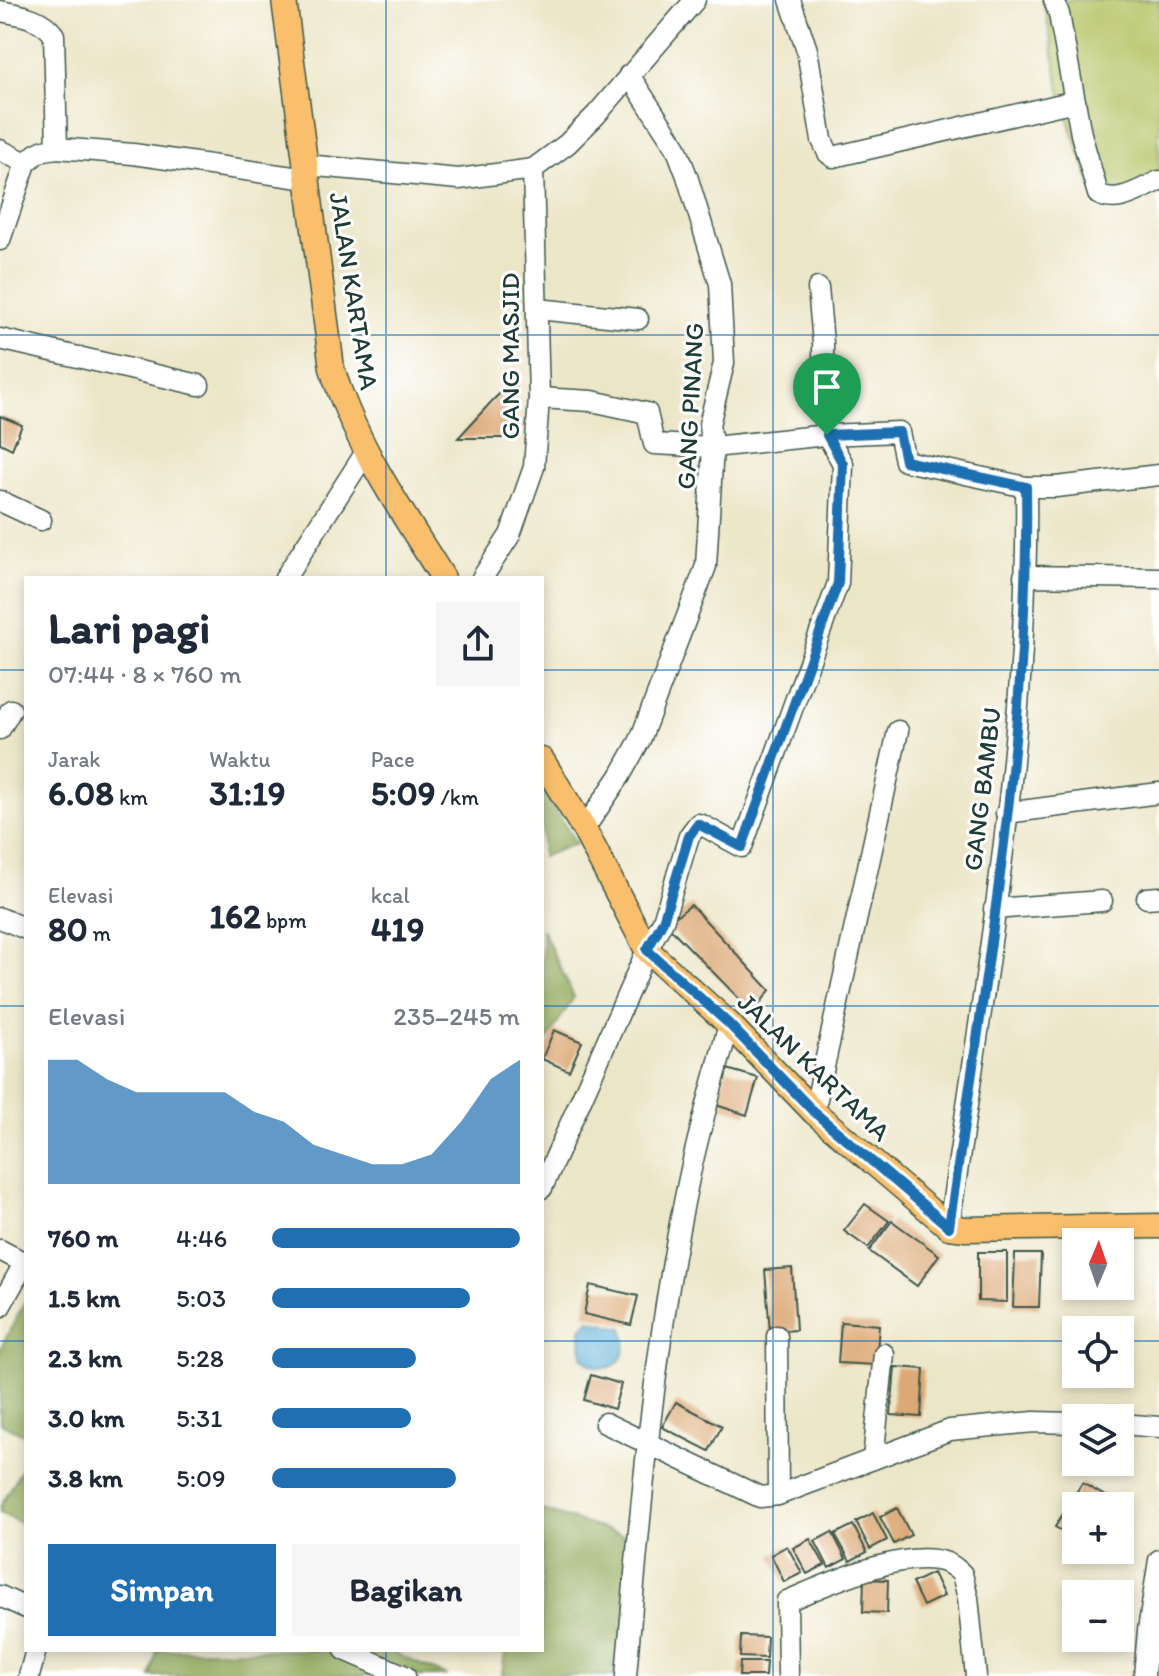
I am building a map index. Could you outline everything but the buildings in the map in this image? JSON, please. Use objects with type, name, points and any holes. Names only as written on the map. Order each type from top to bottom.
[{"type":"main road","name":"JALAN KARTAMA","points":[[284,0],[332,368],[343,405],[366,452],[442,576]]},
{"type":"main road","name":"JALAN KARTAMA","points":[[544,763],[584,829],[647,950],[729,1024],[814,1112],[949,1227]]},
{"type":"main road","points":[[949,1227],[1159,1226]]},
{"type":"street","points":[[0,237],[26,163],[36,154],[57,148],[306,172],[459,179],[533,169],[567,144],[596,115],[695,0]]},
{"type":"street","points":[[790,0],[807,50],[822,140],[833,157],[1075,101]]},
{"type":"street","points":[[1054,0],[1081,134],[1098,194],[1109,200],[1119,199],[1159,181]]},
{"type":"street","points":[[0,11],[47,25],[54,35],[57,148]]},
{"type":"street","name":"GANG PINANG","points":[[584,829],[640,740],[706,566],[713,447],[709,425],[724,363],[720,284],[687,176],[676,147],[629,75]]},
{"type":"street","points":[[0,150],[26,163]]},
{"type":"street","name":"GANG MASJID","points":[[483,576],[510,535],[534,467],[539,398],[533,169]]},
{"type":"street","points":[[544,1183],[647,950],[663,921],[689,836],[698,824],[742,847],[838,583],[843,464],[827,435],[818,288]]},
{"type":"street","points":[[537,309],[638,319]]},
{"type":"street","points":[[0,339],[199,385]]},
{"type":"street","points":[[539,398],[592,401],[647,413],[654,444],[713,447],[827,435],[899,432],[905,461],[1026,487],[1056,487],[1159,475]]},
{"type":"street","points":[[286,576],[366,452]]},
{"type":"street","name":"GANG BAMBU","points":[[949,1227],[994,909],[1021,677],[1026,487]]},
{"type":"street","points":[[0,501],[41,520]]},
{"type":"street","points":[[1024,576],[1159,578]]},
{"type":"street","points":[[0,729],[11,710]]},
{"type":"street","points":[[814,1112],[898,731]]},
{"type":"street","points":[[1006,813],[1159,793]]},
{"type":"street","points":[[994,909],[1102,901]]},
{"type":"street","points":[[0,918],[24,928]]},
{"type":"street","points":[[626,1676],[646,1442],[688,1180],[729,1024]]},
{"type":"street","points":[[0,1250],[24,1262]]},
{"type":"street","points":[[0,1307],[24,1264]]},
{"type":"street","points":[[777,1336],[778,1495]]},
{"type":"street","points":[[873,1459],[884,1354]]},
{"type":"street","points":[[605,1423],[753,1495],[778,1495],[950,1430],[1034,1422],[1062,1423]]},
{"type":"street","points":[[1134,1425],[1159,1427]]},
{"type":"street","points":[[1144,1676],[1159,1560]]},
{"type":"street","points":[[788,1676],[787,1601],[853,1574],[901,1561],[923,1561],[946,1563],[962,1574],[968,1598],[976,1676]]},
{"type":"street","points":[[0,1596],[24,1607]]},
{"type":"street","points":[[29,1676],[35,1652]]},
{"type":"street","points":[[350,1652],[405,1676]]},
{"type":"green space","points":[[1042,0],[1159,0],[1159,185],[1095,196],[1062,101]]},
{"type":"green space","points":[[544,791],[576,843],[544,856]]},
{"type":"green space","points":[[544,933],[574,997],[544,1045]]},
{"type":"green space","points":[[24,1304],[24,1434],[0,1423],[0,1349]]},
{"type":"green space","points":[[24,1465],[24,1525],[0,1513],[0,1507]]},
{"type":"green space","points":[[544,1511],[635,1539],[621,1676],[502,1676],[505,1652],[544,1652]]},
{"type":"green space","points":[[157,1652],[392,1652],[447,1676],[151,1676]]},
{"type":"water","points":[[589,1320],[623,1328],[625,1349],[616,1364],[600,1368],[582,1357],[581,1328]]},
{"type":"route","points":[[899,432],[905,461],[1026,487],[1021,677],[988,957],[949,1227],[814,1112],[729,1024],[647,950],[663,921],[689,836],[698,824],[742,847],[838,583],[843,464],[827,435],[899,432]]}]
